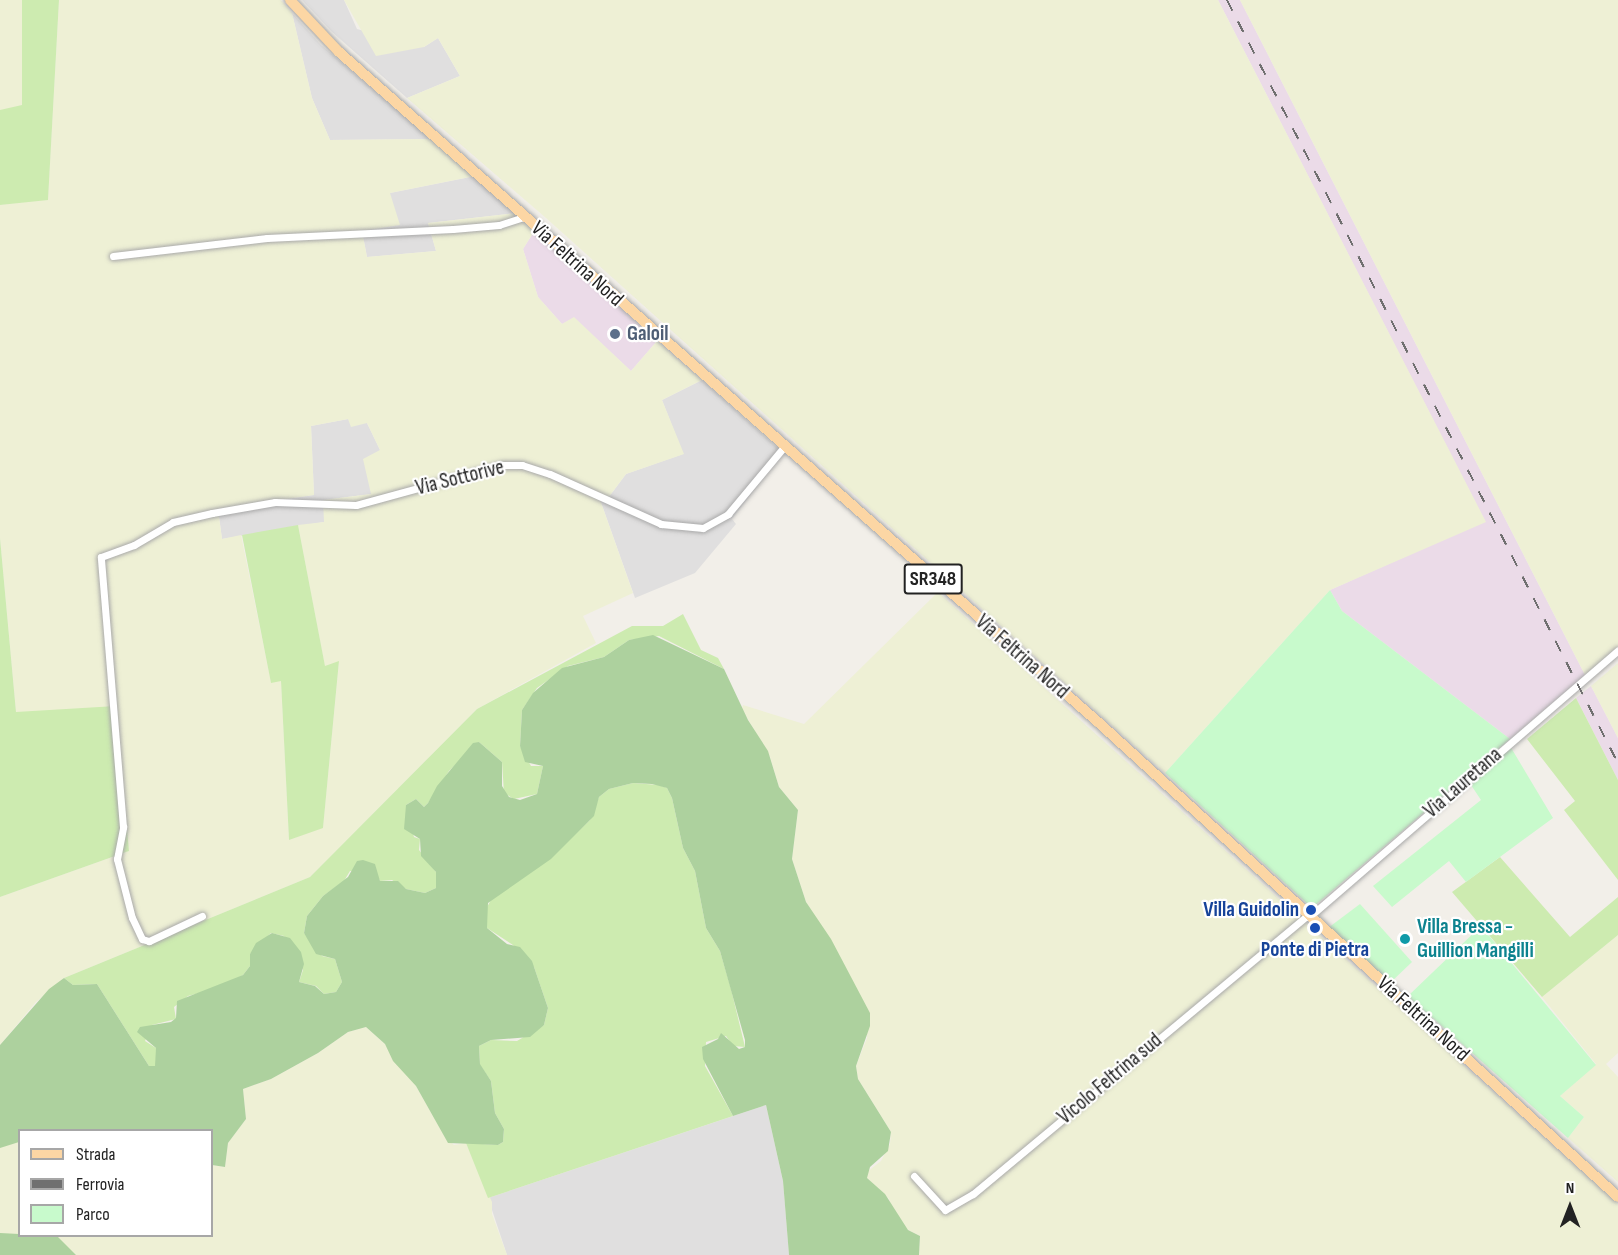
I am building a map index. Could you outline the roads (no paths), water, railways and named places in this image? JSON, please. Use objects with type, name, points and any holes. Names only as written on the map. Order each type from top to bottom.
[{"type":"main road","name":"Via Feltrina Nord","points":[[290,0],[339,52],[783,447],[1098,722],[1618,1197]]},
{"type":"street","points":[[113,255],[267,238],[465,228],[524,217]]},
{"type":"street","name":"Via Sottorive","points":[[202,916],[148,941],[142,939],[132,918],[117,859],[123,827],[101,557],[134,545],[173,522],[212,513],[275,502],[356,505],[502,465],[522,465],[550,474],[661,524],[703,528],[728,514],[783,447]]},
{"type":"street","name":"Via Lauretana","points":[[1308,916],[1618,650]]},
{"type":"street","name":"Vicolo Feltrina sud","points":[[914,1176],[945,1210],[973,1194],[1308,916]]},
{"type":"railway","points":[[1227,0],[1618,763]]},
{"type":"place","name":"Galoil","points":[[615,334]]},
{"type":"place","name":"Villa Guidolin","points":[[1311,910]]},
{"type":"place","name":"Ponte di Pietra","points":[[1315,928]]},
{"type":"place","name":"Villa Bressa - Guillion Mangilli","points":[[1405,939]]}]
